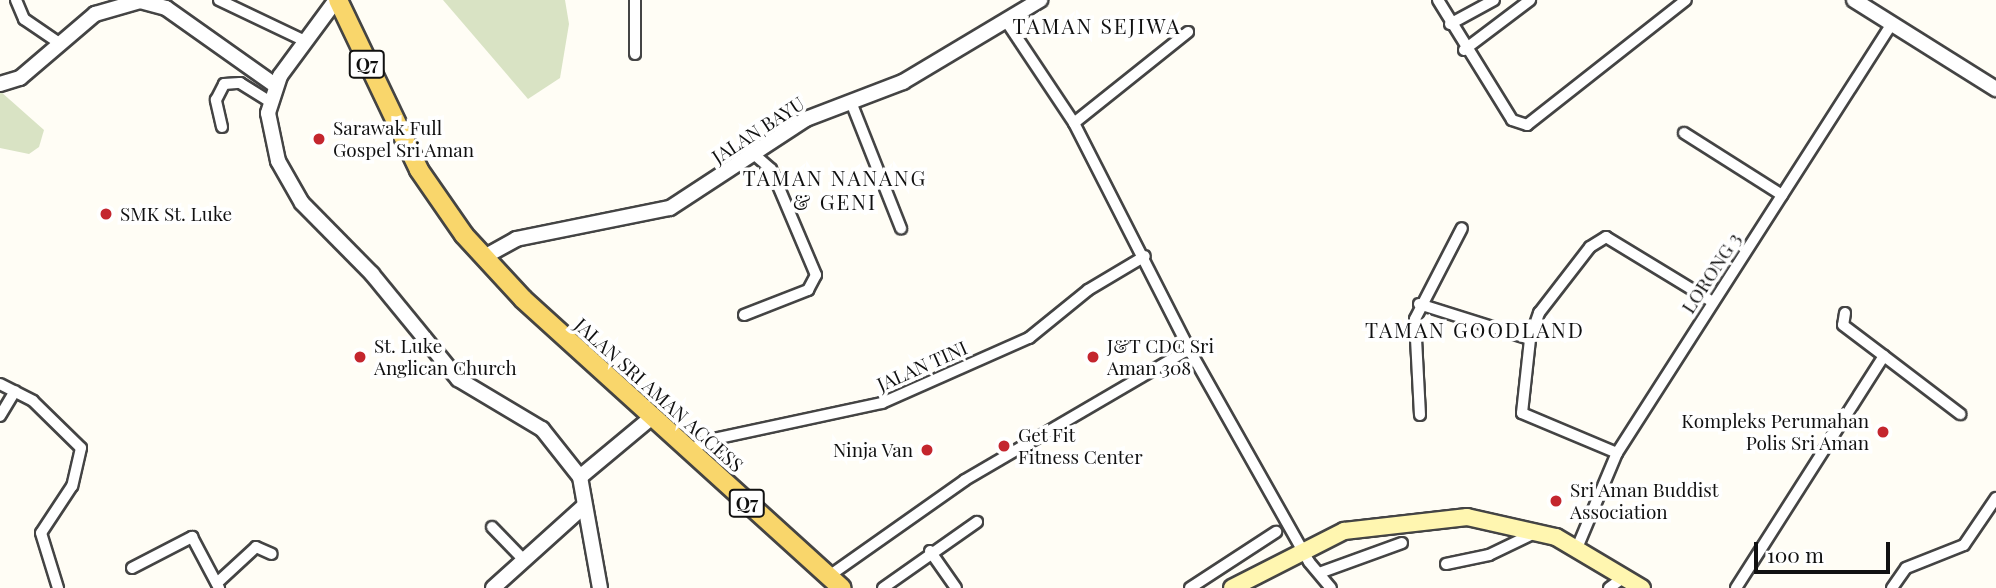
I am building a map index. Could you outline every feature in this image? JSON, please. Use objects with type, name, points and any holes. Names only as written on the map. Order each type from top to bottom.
[{"type":"main road","name":"Q7","points":[[337,0],[398,127],[443,207],[484,257]]},
{"type":"main road","name":"JALAN SRI AMAN ACCESS","points":[[484,257],[652,417],[835,582]]},
{"type":"main road","points":[[1232,588],[1311,562],[1344,531],[1398,521],[1467,517],[1540,531],[1577,548],[1616,583],[1642,588]]},
{"type":"street","points":[[16,0],[24,19],[60,43]]},
{"type":"street","points":[[219,0],[303,40]]},
{"type":"street","points":[[337,0],[303,40],[276,86],[270,102],[272,144],[302,203],[372,274],[458,379],[542,429],[580,477],[583,507],[600,588]]},
{"type":"street","points":[[635,0],[635,54]]},
{"type":"street","name":"JALAN BAYU","points":[[484,257],[516,239],[670,208],[806,119],[903,82],[1040,0]]},
{"type":"street","points":[[1438,0],[1464,50],[1512,120],[1527,125],[1686,0]]},
{"type":"street","points":[[1450,24],[1494,0]]},
{"type":"street","points":[[1464,50],[1530,0]]},
{"type":"street","points":[[1854,0],[1996,89]]},
{"type":"street","points":[[0,83],[19,78],[60,43],[110,7],[157,4],[276,86]]},
{"type":"street","points":[[1006,21],[1074,123],[1145,256],[1189,349],[1311,562],[1331,588]]},
{"type":"street","name":"LORONG 3","points":[[1577,548],[1617,453],[1891,25]]},
{"type":"street","points":[[1074,123],[1188,32]]},
{"type":"street","points":[[222,127],[216,94],[224,84],[240,83],[270,102]]},
{"type":"street","points":[[851,102],[901,228]]},
{"type":"street","points":[[1684,132],[1782,195]]},
{"type":"street","points":[[744,315],[808,290],[816,275],[771,169],[754,154]]},
{"type":"street","points":[[1420,415],[1419,304],[1462,228]]},
{"type":"street","points":[[1617,453],[1525,418],[1521,404],[1530,339],[1554,291],[1606,237],[1713,302]]},
{"type":"street","name":"JALAN TINI","points":[[689,450],[714,439],[882,403],[1029,338],[1088,290],[1145,256]]},
{"type":"street","points":[[1419,304],[1530,339]]},
{"type":"street","points":[[1845,313],[1843,326],[1960,414]]},
{"type":"street","points":[[835,582],[965,480],[1189,349]]},
{"type":"street","points":[[1736,588],[1884,356]]},
{"type":"street","points":[[0,384],[55,418],[81,448],[72,486],[41,533],[58,588]]},
{"type":"street","points":[[0,416],[15,391]]},
{"type":"street","points":[[580,477],[652,417]]},
{"type":"street","points":[[1892,588],[1906,568],[1964,545],[1996,498]]},
{"type":"street","points":[[493,588],[521,557],[583,507]]},
{"type":"street","points":[[883,588],[930,551],[977,522]]},
{"type":"street","points":[[492,527],[521,557]]},
{"type":"street","points":[[1446,564],[1489,555],[1540,531]]},
{"type":"street","points":[[1190,588],[1276,532]]},
{"type":"street","points":[[132,569],[188,536],[202,545],[218,586],[256,547],[272,554]]},
{"type":"street","points":[[1311,562],[1402,543]]},
{"type":"street","points":[[930,551],[956,588]]},
{"type":"green space","points":[[443,0],[565,0],[569,24],[560,78],[528,99]]},
{"type":"green space","points":[[0,91],[44,130],[39,147],[29,154],[0,148]]},
{"type":"place","name":"Sarawak Full Gospel Sri Aman","points":[[319,139]]},
{"type":"place","name":"SMK St. Luke","points":[[106,214]]},
{"type":"place","name":"St. Luke Anglican Church","points":[[360,357]]},
{"type":"place","name":"J&T CDC Sri Aman 308","points":[[1093,357]]},
{"type":"place","name":"Kompleks Perumahan Polis Sri Aman","points":[[1883,432]]},
{"type":"place","name":"Get Fit Fitness Center","points":[[1004,446]]},
{"type":"place","name":"Ninja Van","points":[[927,450]]},
{"type":"place","name":"Sri Aman Buddist Association","points":[[1556,501]]},
{"type":"district","name":"TAMAN SEJIWA","points":[[1097,25]]},
{"type":"district","name":"TAMAN NANANG & GENI","points":[[835,189]]},
{"type":"district","name":"TAMAN GOODLAND","points":[[1475,329]]}]
